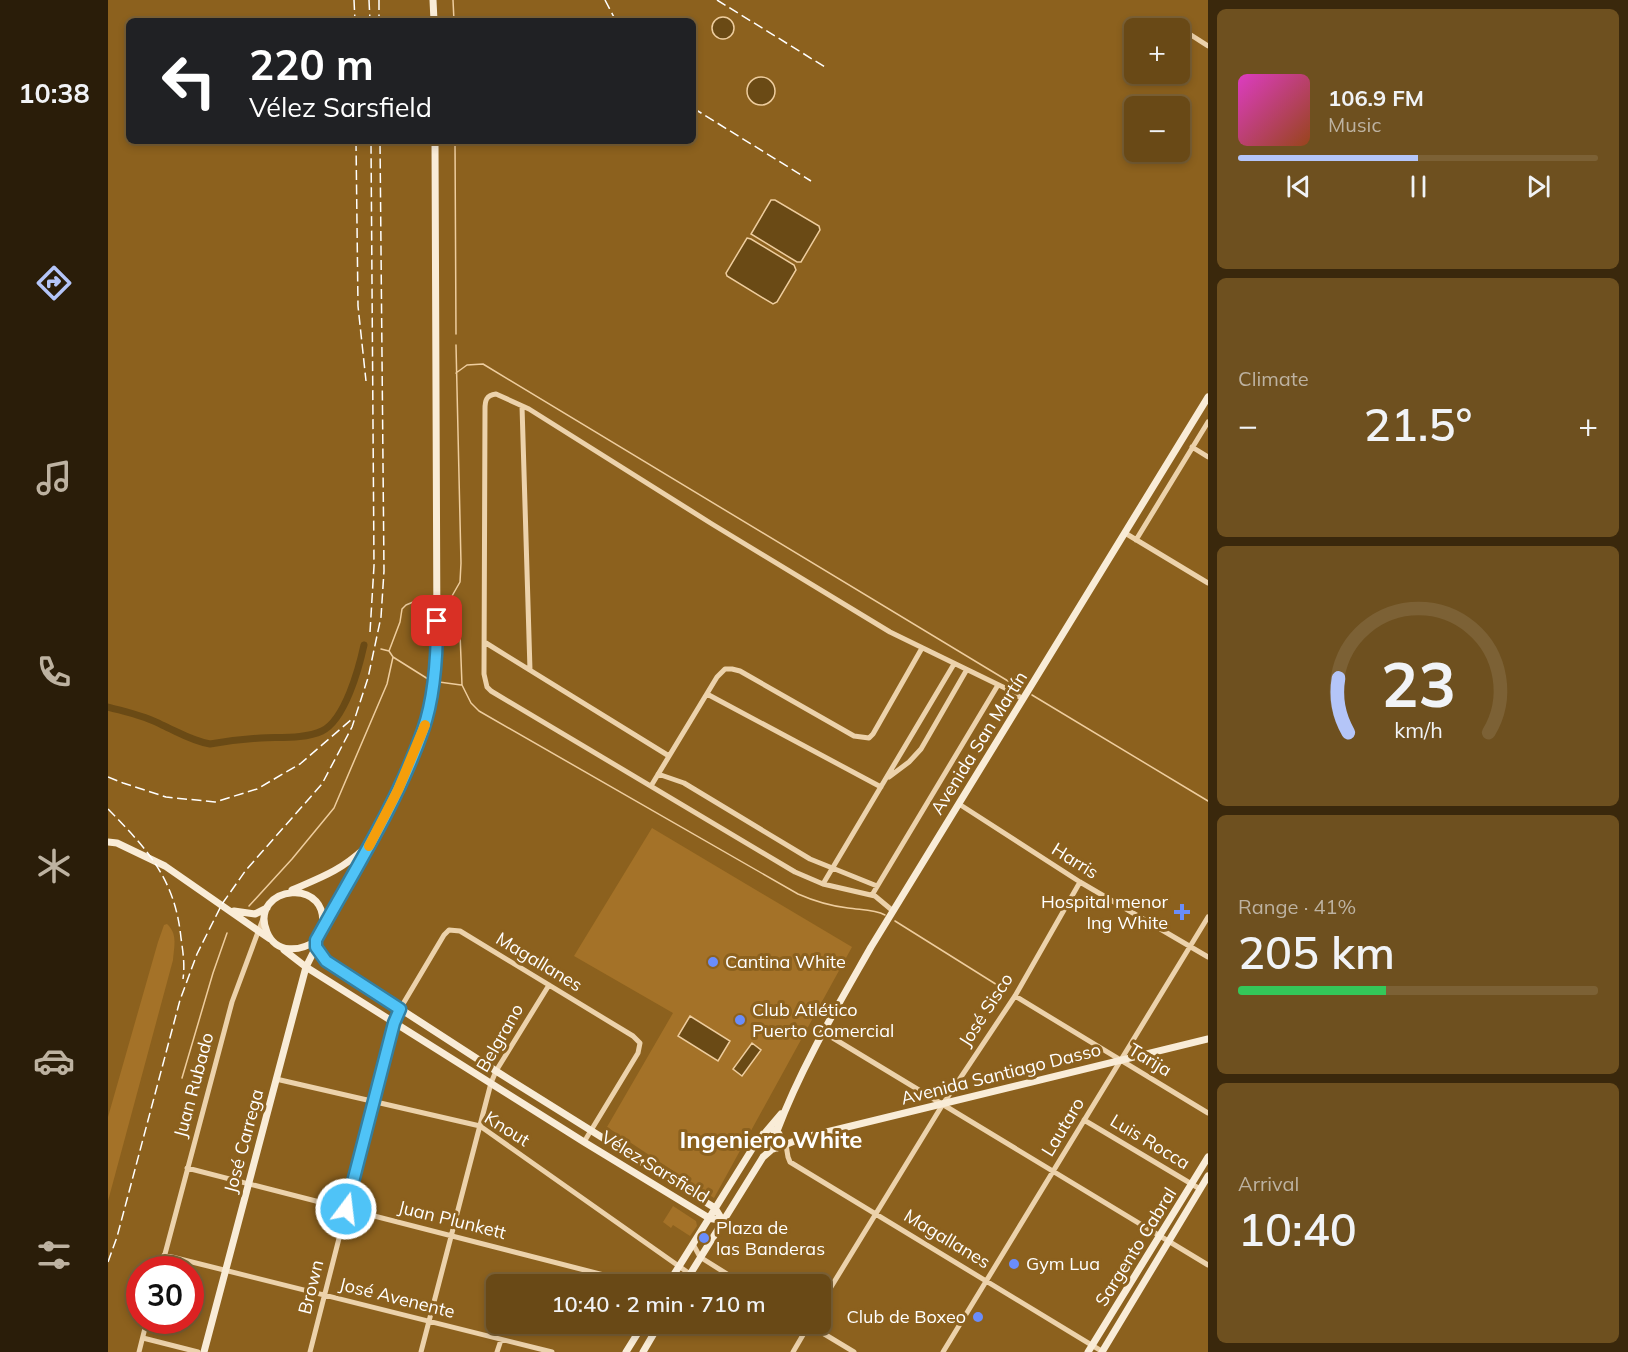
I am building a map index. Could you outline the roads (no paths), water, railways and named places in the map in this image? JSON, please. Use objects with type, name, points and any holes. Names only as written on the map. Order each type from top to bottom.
[{"type":"street","points":[[433,0],[434,18]]},
{"type":"street","points":[[1190,34],[1208,46]]},
{"type":"street","points":[[108,842],[117,843],[165,866],[279,946],[298,950],[316,943],[398,790],[424,729],[433,686],[437,644],[435,144]]},
{"type":"street","points":[[893,911],[872,896],[823,884],[795,872],[491,692],[485,681],[485,403],[490,395],[496,394],[522,406],[859,614],[1023,699]]},
{"type":"street","name":"Avenida San Martín","points":[[690,1274],[763,1157],[781,1141],[778,1132],[785,1110],[823,1032],[893,911],[1208,397]]},
{"type":"street","points":[[522,406],[530,670]]},
{"type":"street","points":[[1136,540],[1208,422]]},
{"type":"street","points":[[1192,447],[1208,457]]},
{"type":"street","points":[[1125,533],[1208,583]]},
{"type":"street","points":[[486,643],[669,756]]},
{"type":"street","points":[[651,786],[707,694],[725,669],[732,669],[854,736],[869,738],[922,648]]},
{"type":"street","points":[[823,884],[954,664]]},
{"type":"street","points":[[886,780],[921,749],[966,671]]},
{"type":"street","points":[[872,896],[998,685]]},
{"type":"street","points":[[707,694],[881,787]]},
{"type":"street","points":[[658,774],[684,783],[810,859],[877,886]]},
{"type":"street","name":"Harris","points":[[959,804],[1080,882],[1208,957]]},
{"type":"street","points":[[272,940],[264,921],[274,898],[338,870],[371,843]]},
{"type":"street","name":"José Sisco","points":[[831,1287],[943,1104],[1015,996],[1080,882]]},
{"type":"street","points":[[290,891],[307,894],[320,907],[323,915],[321,933]]},
{"type":"street","points":[[231,911],[255,914],[267,910]]},
{"type":"street","name":"Juan Rubado","points":[[164,1255],[232,1002],[267,910]]},
{"type":"street","name":"Lautaro","points":[[943,1352],[1208,917]]},
{"type":"street","name":"Magallanes","points":[[452,930],[460,931],[633,1036],[639,1043],[638,1053],[591,1131]]},
{"type":"street","name":"Brown","points":[[310,1352],[394,1023],[444,935],[452,930]]},
{"type":"street","name":"Vélez Sarsfield","points":[[316,943],[323,957],[331,964],[496,1071],[715,1208],[723,1221]]},
{"type":"street","name":"José Carrega","points":[[204,1352],[306,967],[316,943]]},
{"type":"street","name":"Vélez Sarsfield","points":[[279,946],[306,967],[584,1142],[709,1218],[723,1221]]},
{"type":"street","name":"Belgrano","points":[[421,1352],[491,1083],[496,1071],[549,985]]},
{"type":"street","name":"Tarija","points":[[1015,996],[1208,1113]]},
{"type":"street","points":[[823,1032],[1208,1265]]},
{"type":"street","name":"Avenida Santiago Dasso","points":[[774,1149],[802,1138],[1208,1039]]},
{"type":"street","name":"Knout","points":[[276,1079],[480,1126],[690,1274]]},
{"type":"street","name":"Avenida San Martín","points":[[674,1274],[753,1146],[785,1110]]},
{"type":"street","name":"Luis Rocca","points":[[1084,1120],[1200,1189]]},
{"type":"street","points":[[774,1149],[765,1148],[762,1144],[764,1133],[771,1130],[778,1132]]},
{"type":"street","points":[[584,1142],[591,1131]]},
{"type":"street","name":"Avenida Santiago Dasso","points":[[778,1132],[791,1138],[802,1138]]},
{"type":"street","name":"Magallanes","points":[[786,1144],[790,1162],[986,1281],[1090,1349],[1103,1352]]},
{"type":"street","name":"Sargento Cabral","points":[[1090,1349],[1208,1157]]},
{"type":"street","name":"Juan Plunkett","points":[[187,1168],[600,1274]]},
{"type":"street","name":"Sargento Cabral","points":[[1103,1352],[1208,1176]]},
{"type":"street","points":[[693,1244],[700,1257],[727,1274]]},
{"type":"street","name":"José Avenente","points":[[164,1255],[552,1352]]},
{"type":"street","points":[[139,1352],[143,1334]]},
{"type":"street","points":[[626,1352],[637,1334]]},
{"type":"street","points":[[642,1352],[653,1334]]},
{"type":"street","points":[[792,1352],[802,1334]]},
{"type":"street","points":[[824,1334],[854,1352]]},
{"type":"street","points":[[142,1338],[198,1352]]},
{"type":"street","points":[[497,1352],[501,1340]]},
{"type":"waterway","points":[[453,0],[454,18]]},
{"type":"waterway","points":[[455,144],[456,334]]},
{"type":"waterway","points":[[452,596],[460,582],[461,563],[456,345]]},
{"type":"waterway","points":[[456,373],[467,365],[483,364],[1013,684]]},
{"type":"waterway","points":[[452,597],[459,607],[462,685],[471,703],[479,711],[798,894],[828,905],[885,915]]},
{"type":"waterway","points":[[389,651],[400,622],[402,609],[418,600],[431,598]]},
{"type":"waterway","points":[[108,707],[136,714],[191,739],[210,744],[315,734],[330,725],[338,716],[350,692],[364,645]]},
{"type":"waterway","points":[[381,649],[389,651],[393,657],[428,679]]},
{"type":"waterway","points":[[249,906],[334,808],[387,684],[393,657]]},
{"type":"waterway","points":[[439,682],[461,685]]},
{"type":"waterway","points":[[1032,695],[1208,801]]},
{"type":"waterway","points":[[895,921],[1002,988]]},
{"type":"waterway","points":[[182,1078],[227,933]]},
{"type":"railway","points":[[354,0],[355,18]]},
{"type":"railway","points":[[369,0],[370,18]]},
{"type":"railway","points":[[379,0],[379,18]]},
{"type":"railway","points":[[605,0],[614,18]]},
{"type":"railway","points":[[717,0],[825,67]]},
{"type":"railway","points":[[696,110],[811,181]]},
{"type":"railway","points":[[356,144],[358,306],[366,381]]},
{"type":"railway","points":[[370,632],[374,566],[371,144]]},
{"type":"railway","points":[[108,1262],[117,1237],[180,1000],[197,954],[222,904],[246,870],[322,784],[352,727],[368,678],[381,617],[384,571],[380,144]]},
{"type":"railway","points":[[108,777],[166,797],[215,802],[257,789],[300,764],[352,719]]},
{"type":"railway","points":[[108,809],[147,852],[166,882],[178,917],[184,959],[183,979]]},
{"type":"place","name":"Hospital menor Ing White","points":[[1182,912]]},
{"type":"place","name":"Cantina White","points":[[713,962]]},
{"type":"place","name":"Club Atlético Puerto Comercial","points":[[740,1020]]},
{"type":"place","name":"Plaza de las Banderas","points":[[704,1238]]},
{"type":"place","name":"Gym Lua","points":[[1014,1264]]},
{"type":"place","name":"Club de Boxeo","points":[[978,1317]]},
{"type":"district","name":"Ingeniero White","points":[[771,1140]]}]
